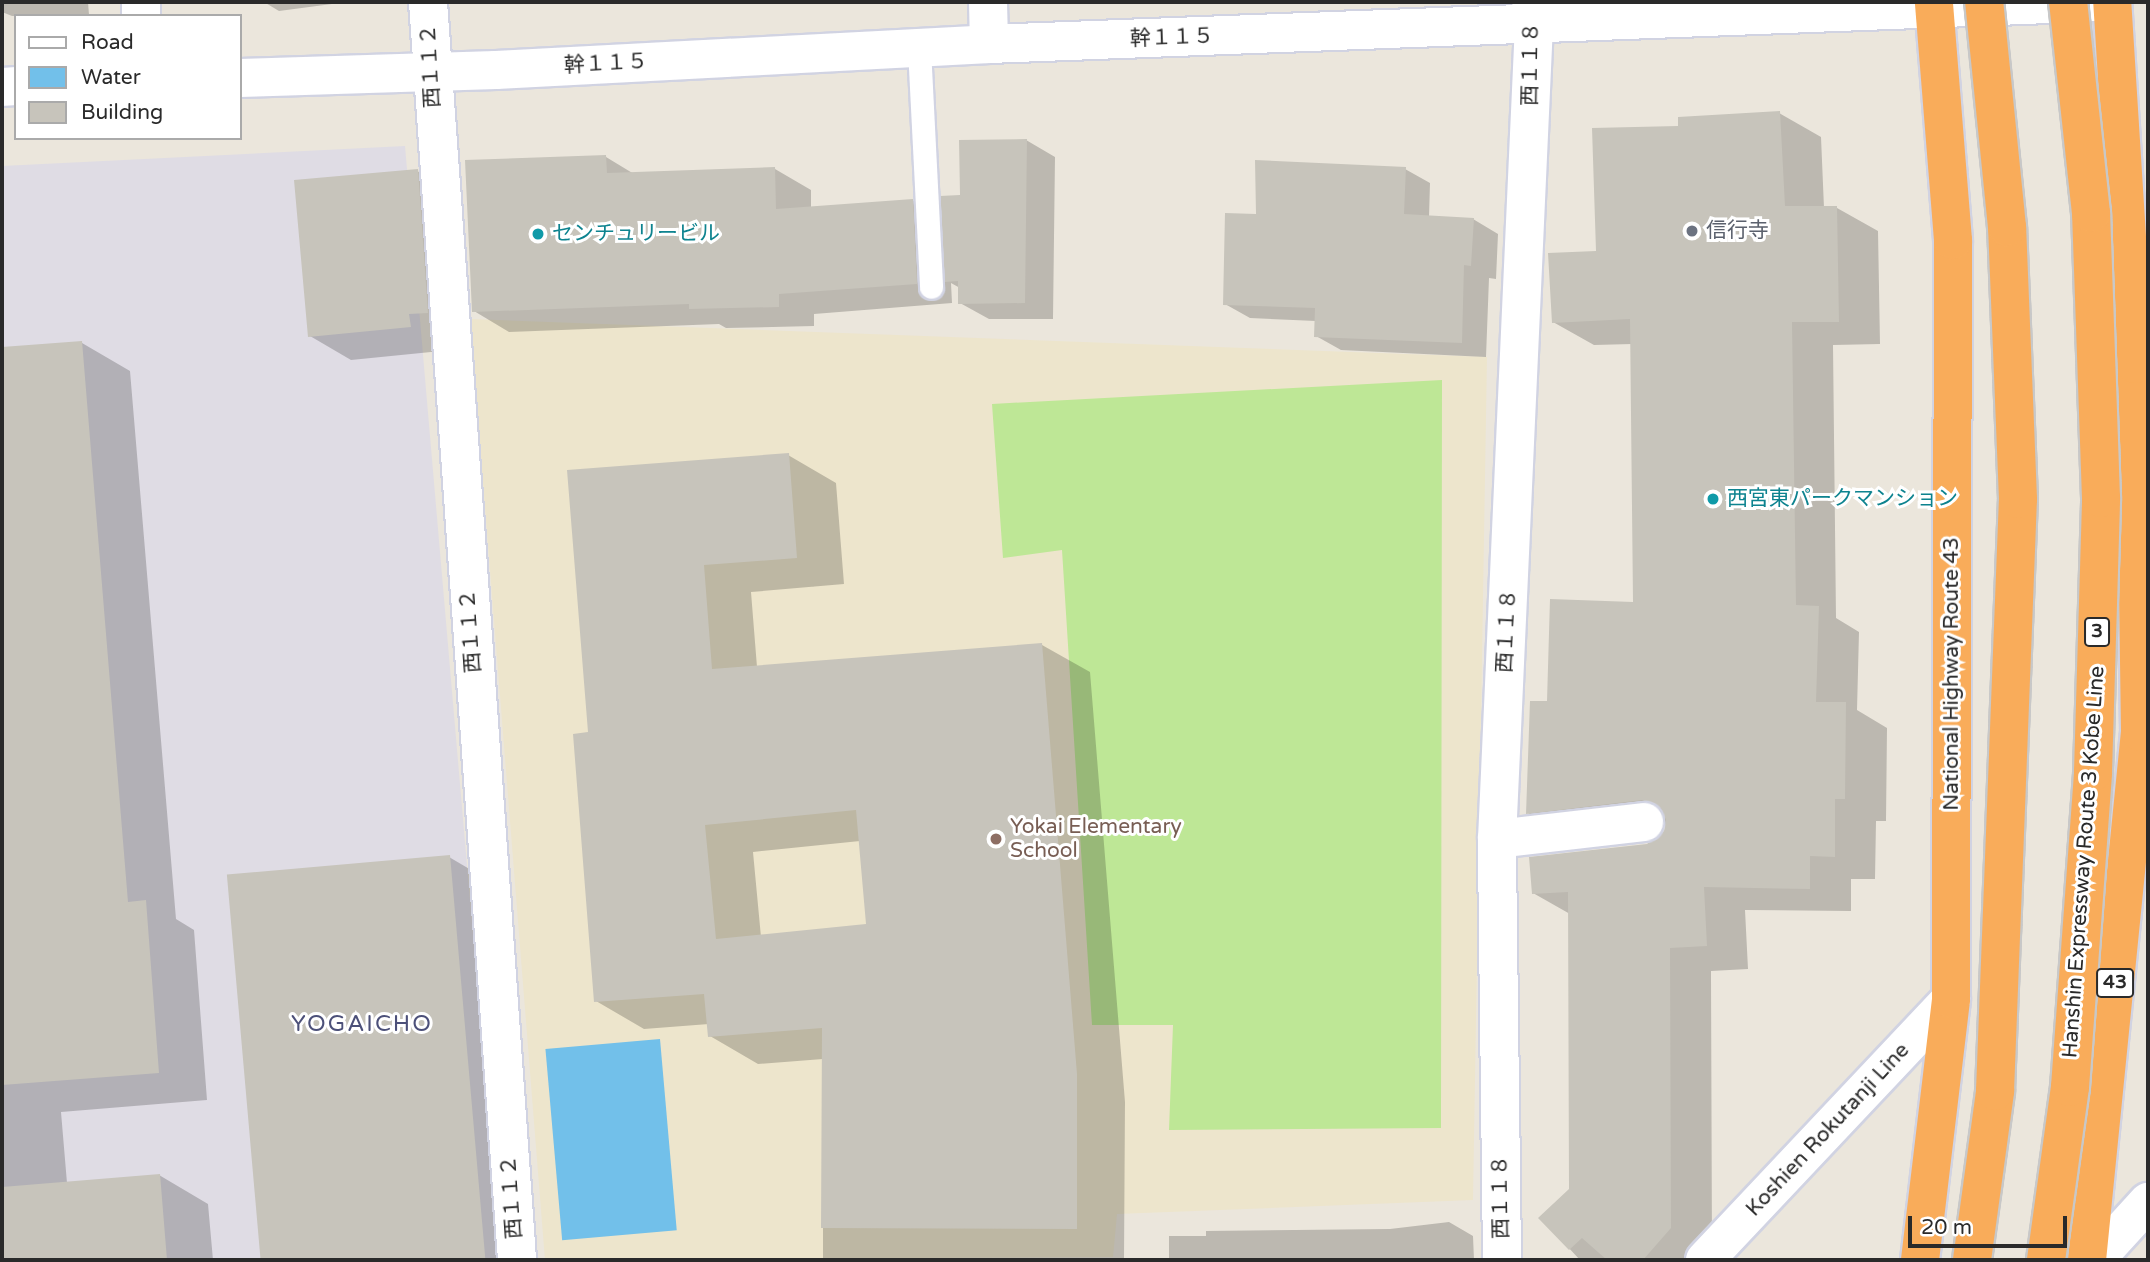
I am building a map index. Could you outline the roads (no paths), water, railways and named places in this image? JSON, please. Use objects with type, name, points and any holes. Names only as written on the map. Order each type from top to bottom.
[{"type":"highway","points":[[1972,1260],[1995,1091],[2018,499],[2007,227],[1984,2]]},
{"type":"highway","name":"Hanshin Expressway Route 3 Kobe Line","points":[[2046,1260],[2070,1087],[2093,772],[2101,498],[2091,213],[2068,2]]},
{"type":"highway","name":"43","points":[[2087,1260],[2144,728],[2134,364],[2112,2]]},
{"type":"highway","name":"National Highway Route 43","points":[[1920,1260],[1951,999],[1953,240],[1934,6]]},
{"type":"street","name":"西１１２","points":[[428,2],[517,1260]]},
{"type":"street","points":[[988,2],[989,44]]},
{"type":"street","name":"幹１１５","points":[[242,78],[919,48],[1532,14],[2105,2]]},
{"type":"street","name":"西１１８","points":[[1502,1260],[1497,839],[1532,14]]},
{"type":"street","points":[[1497,839],[1644,822]]},
{"type":"street","name":"Koshien Rokutanji Line","points":[[1705,1260],[1951,999]]},
{"type":"street","points":[[2095,1260],[2148,1202]]},
{"type":"lane","points":[[919,48],[931,288]]},
{"type":"water","points":[[660,1039],[677,1230],[562,1240],[545,1049]]},
{"type":"place","name":"信行寺","points":[[1692,231]]},
{"type":"place","name":"センチュリービル","points":[[538,234]]},
{"type":"place","name":"西宮東パークマンション","points":[[1713,499]]},
{"type":"place","name":"Yokai Elementary School","points":[[996,839]]},
{"type":"district","name":"YOGAICHO","points":[[362,1024]]}]
